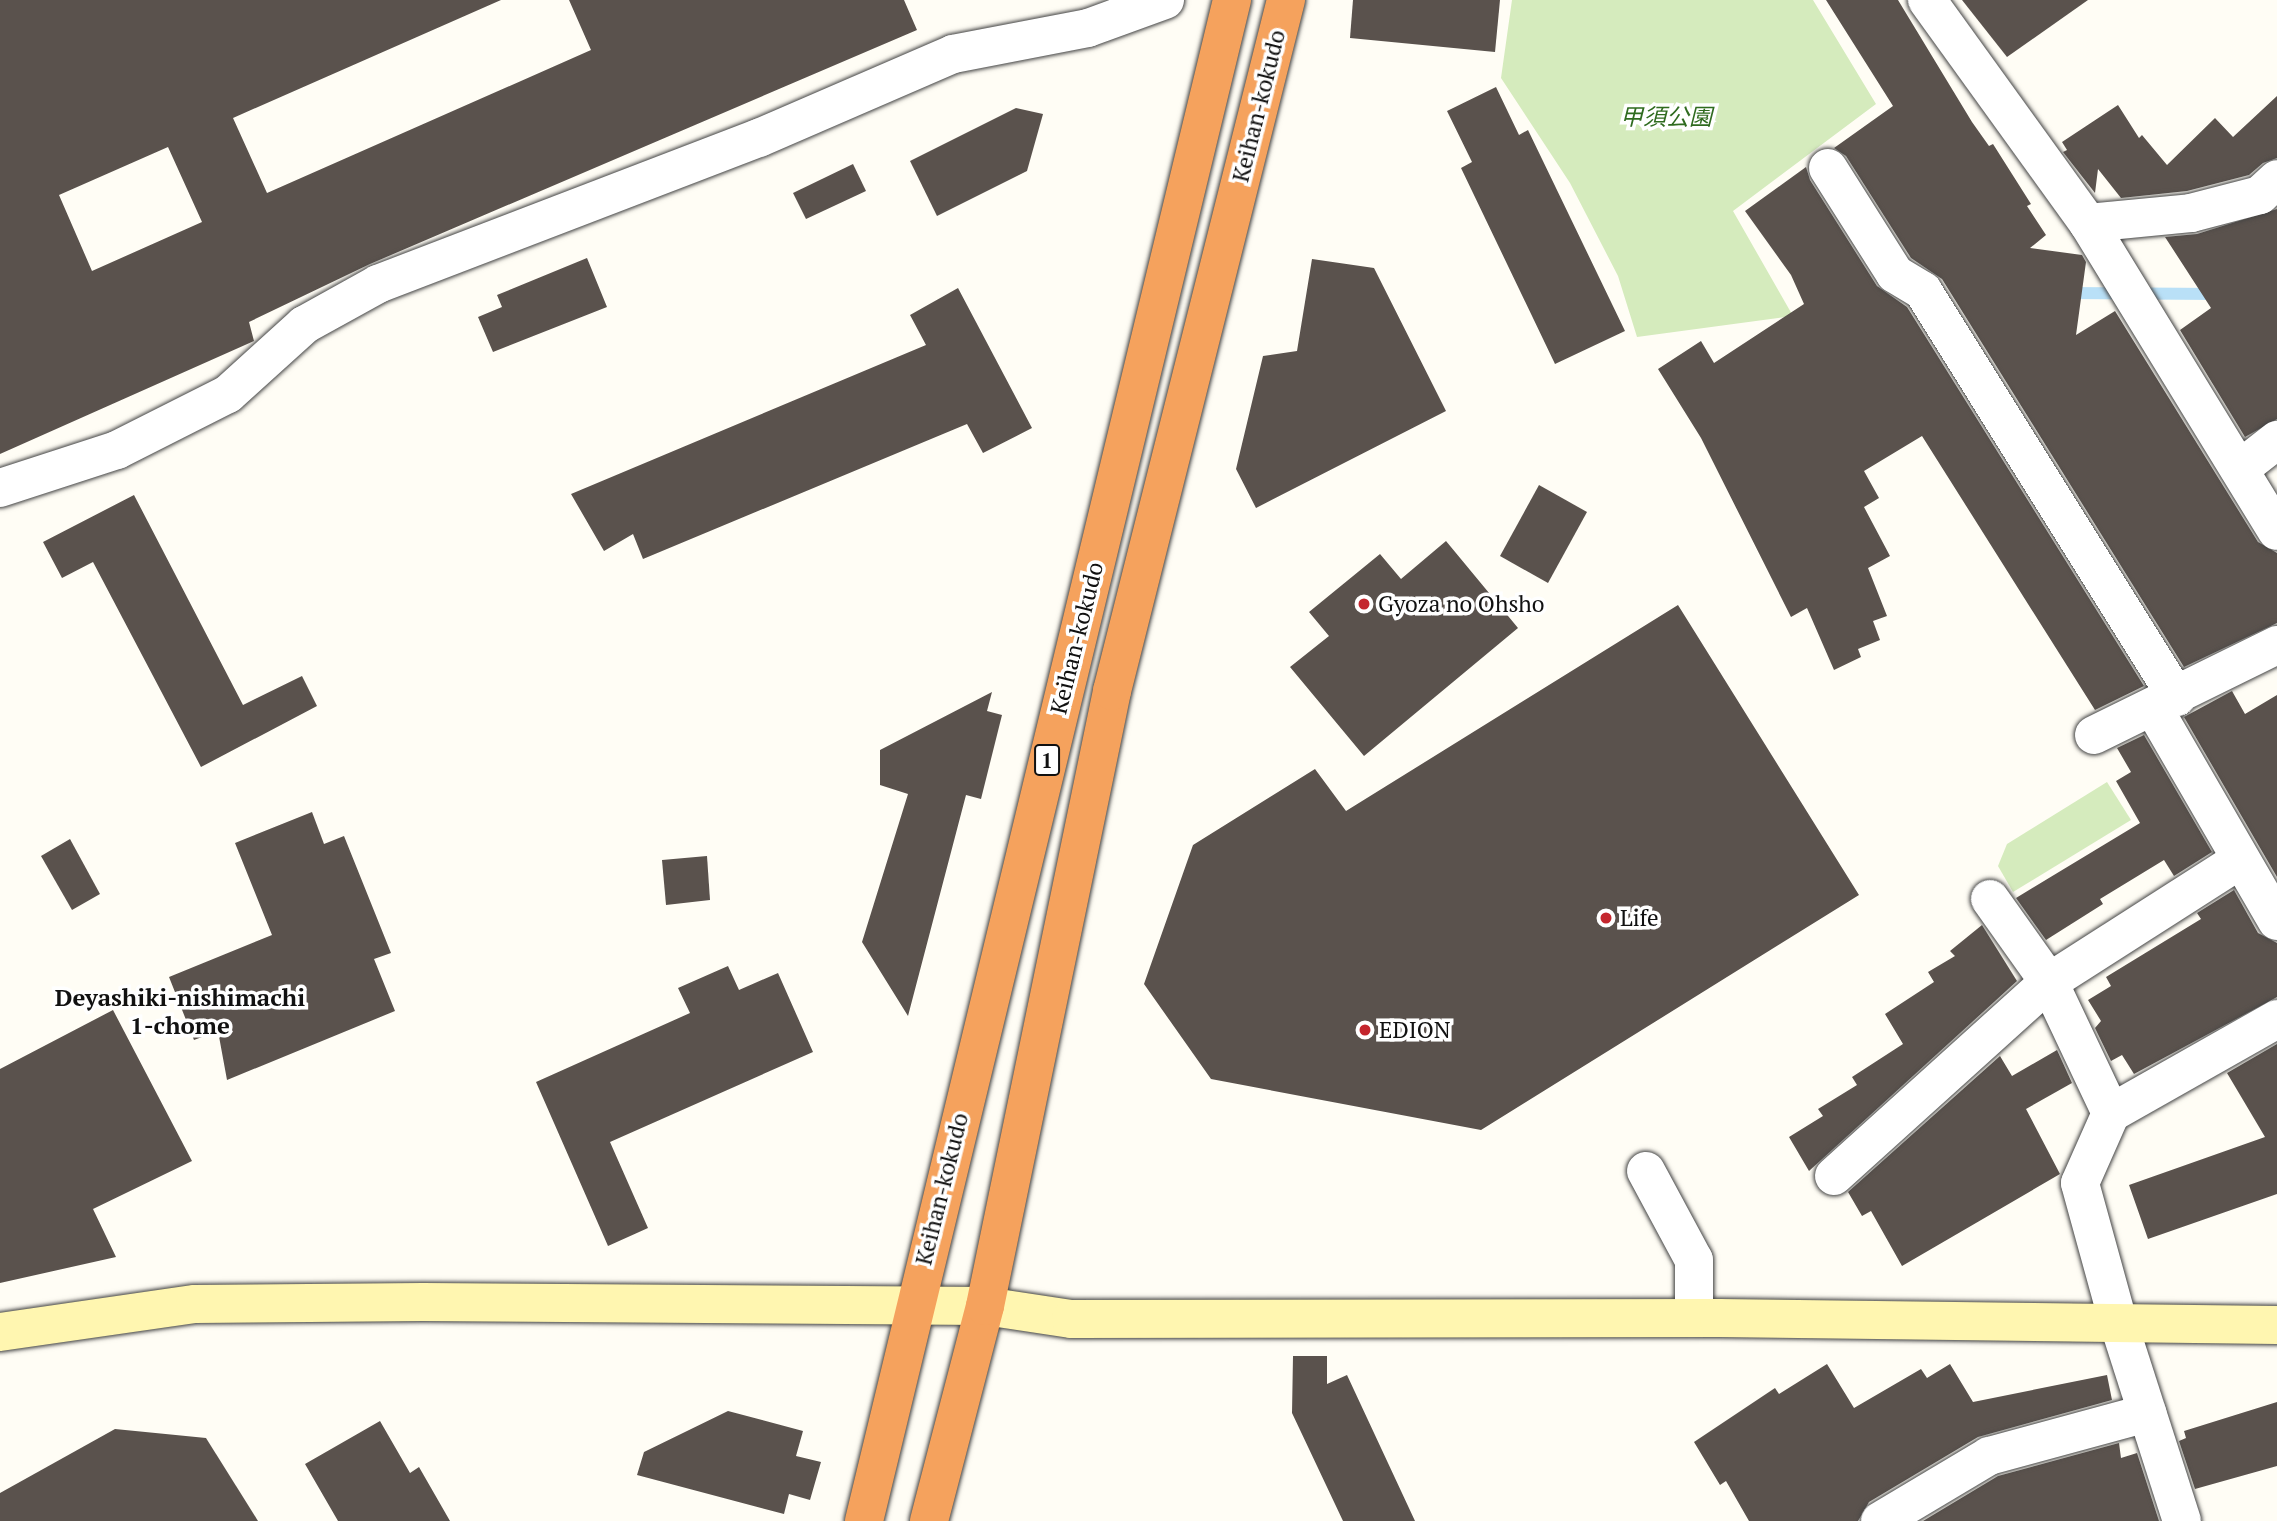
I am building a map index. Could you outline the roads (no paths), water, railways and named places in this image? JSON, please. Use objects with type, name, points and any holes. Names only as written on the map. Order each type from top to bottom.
[{"type":"highway","name":"Keihan-kokudo","points":[[864,1521],[913,1308],[1232,0]]},
{"type":"highway","name":"Keihan-kokudo","points":[[929,1521],[985,1306],[1112,691],[1286,0]]},
{"type":"street","points":[[0,488],[117,450],[228,394],[304,325],[377,284],[759,138],[953,54],[1088,28],[1165,0]]},
{"type":"street","points":[[1927,0],[2088,223],[2241,468],[2277,531]]},
{"type":"street","points":[[1828,168],[1895,274],[1923,291],[1947,330],[2166,703],[2240,860],[2277,921]]},
{"type":"street","points":[[2088,223],[2191,213],[2260,195],[2277,179]]},
{"type":"street","points":[[2241,468],[2277,440]]},
{"type":"street","points":[[2094,736],[2166,703],[2277,645]]},
{"type":"street","points":[[1834,1176],[2049,982],[2240,860]]},
{"type":"street","points":[[1990,899],[2049,982],[2111,1113]]},
{"type":"street","points":[[2182,1521],[2119,1325],[2080,1183],[2111,1113],[2277,1019]]},
{"type":"street","points":[[1646,1171],[1694,1260],[1694,1318]]},
{"type":"street","points":[[0,1332],[195,1304],[423,1302],[913,1308],[985,1306],[1072,1319],[1694,1318],[2277,1325]]},
{"type":"street","points":[[1880,1521],[1989,1456],[2147,1413]]},
{"type":"waterway","points":[[2066,293],[2219,294]]},
{"type":"place","name":"Gyoza no Ohsho","points":[[1364,604]]},
{"type":"place","name":"Life","points":[[1606,918]]},
{"type":"place","name":"EDION","points":[[1365,1030]]},
{"type":"district","name":"Deyashiki-nishimachi 1-chome","points":[[180,1012]]},
{"type":"park label","name":"甲須公園","points":[[1666,117]]}]
